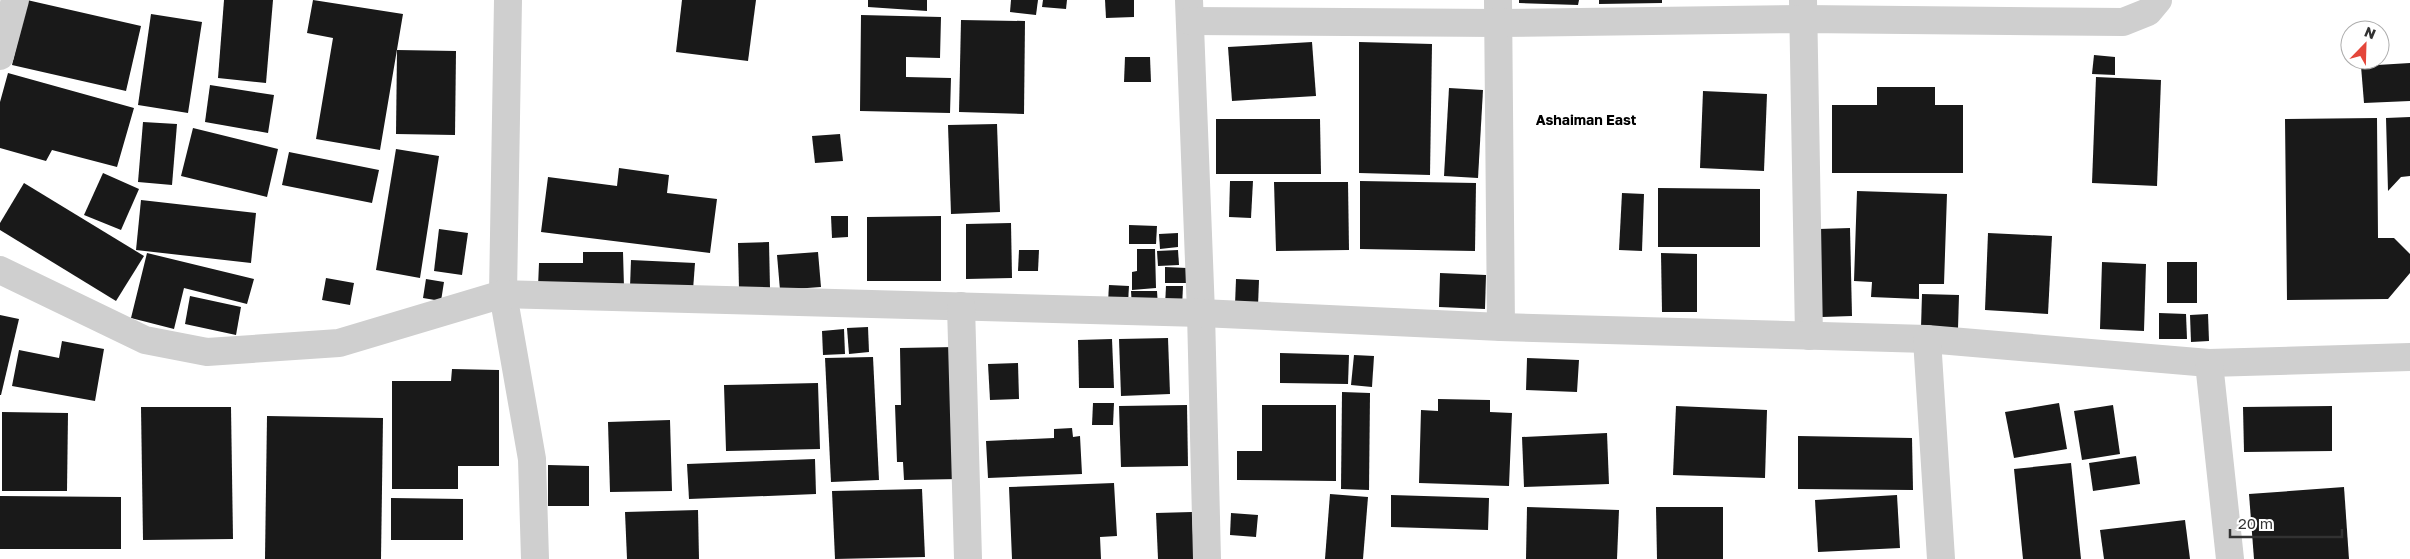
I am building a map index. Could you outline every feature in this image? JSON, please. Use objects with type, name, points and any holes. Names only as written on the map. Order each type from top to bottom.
[{"type":"street","points":[[0,56],[15,0]]},
{"type":"street","points":[[1207,559],[1202,313],[1190,10],[1803,10],[2123,22],[2148,12],[2158,0]]},
{"type":"street","points":[[503,1],[503,294],[532,459],[535,559]]},
{"type":"street","points":[[1803,10],[1809,336]]},
{"type":"street","points":[[1498,11],[1501,326]]},
{"type":"street","points":[[0,270],[145,340],[207,352],[340,344],[503,294],[1202,313],[1501,326],[1927,339],[2209,362],[2410,357]]},
{"type":"street","points":[[961,306],[968,559]]},
{"type":"street","points":[[1927,339],[1941,559]]},
{"type":"street","points":[[2209,362],[2230,559]]},
{"type":"building","points":[[27,0],[141,26],[126,91],[12,65]]},
{"type":"building","points":[[224,0],[273,0],[266,83],[218,78]]},
{"type":"building","points":[[313,0],[403,14],[380,150],[316,139],[333,38],[307,33]]},
{"type":"building","points":[[682,0],[756,0],[748,61],[676,52]]},
{"type":"building","points":[[868,0],[927,0],[927,11],[868,7]]},
{"type":"building","points":[[1011,0],[1038,0],[1036,15],[1010,12]]},
{"type":"building","points":[[1043,0],[1067,0],[1066,9],[1042,7]]},
{"type":"building","points":[[1105,0],[1134,0],[1134,17],[1106,18]]},
{"type":"building","points":[[1519,0],[1579,0],[1578,5],[1519,3]]},
{"type":"building","points":[[1599,0],[1662,0],[1662,3],[1599,4]]},
{"type":"building","points":[[151,14],[202,22],[188,113],[138,105]]},
{"type":"building","points":[[861,15],[941,17],[940,58],[906,57],[906,77],[951,78],[950,113],[860,111]]},
{"type":"building","points":[[961,20],[1025,21],[1024,114],[959,112]]},
{"type":"building","points":[[1312,42],[1316,96],[1232,101],[1228,47]]},
{"type":"building","points":[[1359,42],[1432,44],[1430,175],[1359,173]]},
{"type":"building","points":[[397,50],[456,51],[455,135],[396,134]]},
{"type":"building","points":[[2094,55],[2115,57],[2115,75],[2092,74]]},
{"type":"building","points":[[1125,57],[1150,57],[1151,82],[1124,82]]},
{"type":"building","points":[[2410,63],[2410,101],[2364,103],[2361,70],[2390,70],[2390,64]]},
{"type":"building","points":[[8,73],[134,108],[117,167],[52,150],[46,161],[0,148],[0,102]]},
{"type":"building","points":[[2096,77],[2161,80],[2157,186],[2092,183]]},
{"type":"building","points":[[210,85],[274,95],[268,133],[205,122]]},
{"type":"building","points":[[1877,87],[1935,87],[1935,105],[1963,105],[1963,173],[1832,173],[1832,105],[1877,105]]},
{"type":"building","points":[[1449,88],[1483,90],[1478,178],[1444,176]]},
{"type":"building","points":[[1703,91],[1767,94],[1764,171],[1700,168]]},
{"type":"building","points":[[2410,117],[2410,176],[2401,177],[2388,191],[2386,118]]},
{"type":"building","points":[[2377,118],[2378,238],[2394,238],[2410,254],[2410,273],[2388,299],[2287,300],[2285,119]]},
{"type":"building","points":[[1216,119],[1320,119],[1321,174],[1216,174]]},
{"type":"building","points":[[143,122],[177,124],[172,185],[138,182]]},
{"type":"building","points":[[997,124],[1000,212],[951,214],[948,125]]},
{"type":"building","points":[[193,128],[278,149],[267,197],[181,176]]},
{"type":"building","points":[[840,134],[843,161],[815,163],[812,136]]},
{"type":"building","points":[[396,149],[439,156],[420,278],[376,270]]},
{"type":"building","points":[[289,152],[379,170],[372,203],[282,185]]},
{"type":"building","points":[[619,168],[669,175],[667,193],[717,199],[710,253],[541,232],[548,177],[617,186]]},
{"type":"building","points":[[103,173],[139,189],[121,230],[84,215]]},
{"type":"building","points":[[1230,181],[1253,181],[1251,218],[1229,217]]},
{"type":"building","points":[[1360,181],[1476,183],[1475,251],[1360,249]]},
{"type":"building","points":[[1274,182],[1348,182],[1349,250],[1276,251]]},
{"type":"building","points":[[24,183],[144,256],[116,301],[0,230],[0,223]]},
{"type":"building","points":[[1658,188],[1760,189],[1760,247],[1658,247]]},
{"type":"building","points":[[1857,191],[1947,194],[1944,284],[1919,284],[1919,299],[1871,297],[1872,282],[1854,281]]},
{"type":"building","points":[[1622,193],[1644,194],[1642,251],[1619,250]]},
{"type":"building","points":[[141,200],[256,213],[251,263],[136,250]]},
{"type":"building","points":[[831,216],[848,216],[848,237],[832,238]]},
{"type":"building","points":[[941,216],[941,281],[867,281],[867,217]]},
{"type":"building","points":[[1011,223],[1012,278],[966,279],[966,224]]},
{"type":"building","points":[[1129,225],[1157,226],[1156,244],[1129,244]]},
{"type":"building","points":[[1850,228],[1852,316],[1822,317],[1819,229]]},
{"type":"building","points":[[439,229],[468,233],[462,275],[434,271]]},
{"type":"building","points":[[1178,233],[1178,247],[1160,249],[1159,234]]},
{"type":"building","points":[[1988,233],[2052,236],[2048,314],[1985,310]]},
{"type":"building","points":[[769,242],[770,288],[739,289],[738,243]]},
{"type":"building","points":[[1137,249],[1155,249],[1156,288],[1132,290],[1132,272],[1137,271]]},
{"type":"building","points":[[1019,250],[1039,250],[1038,271],[1018,271]]},
{"type":"building","points":[[1178,250],[1179,265],[1158,266],[1157,251]]},
{"type":"building","points":[[583,252],[623,252],[624,287],[538,287],[539,263],[583,263]]},
{"type":"building","points":[[818,252],[821,287],[780,290],[777,255]]},
{"type":"building","points":[[147,253],[254,279],[247,304],[184,288],[174,329],[131,318]]},
{"type":"building","points":[[1661,253],[1697,254],[1697,312],[1662,312]]},
{"type":"building","points":[[631,260],[695,263],[693,290],[630,287]]},
{"type":"building","points":[[2102,262],[2146,264],[2144,331],[2100,329]]},
{"type":"building","points":[[2167,262],[2197,262],[2197,303],[2167,303]]},
{"type":"building","points":[[1165,267],[1187,268],[1187,283],[1165,283]]},
{"type":"building","points":[[1440,273],[1486,275],[1485,309],[1439,307]]},
{"type":"building","points":[[326,278],[354,283],[350,305],[322,300]]},
{"type":"building","points":[[426,279],[444,282],[441,301],[423,298]]},
{"type":"building","points":[[1236,279],[1259,280],[1258,306],[1235,305]]},
{"type":"building","points":[[1109,285],[1129,286],[1128,303],[1108,302]]},
{"type":"building","points":[[1166,286],[1183,286],[1182,307],[1165,306]]},
{"type":"building","points":[[1131,291],[1157,291],[1158,306],[1132,307]]},
{"type":"building","points":[[1922,294],[1959,295],[1958,329],[1921,328]]},
{"type":"building","points":[[190,296],[241,307],[236,335],[185,324]]},
{"type":"building","points":[[2159,313],[2186,314],[2187,339],[2159,339]]},
{"type":"building","points":[[2208,314],[2209,341],[2191,342],[2190,315]]},
{"type":"building","points":[[0,315],[19,319],[1,395],[0,395]]},
{"type":"building","points":[[868,327],[869,352],[849,354],[847,328]]},
{"type":"building","points":[[844,329],[845,354],[823,355],[822,331]]},
{"type":"building","points":[[1168,338],[1170,394],[1121,396],[1119,339]]},
{"type":"building","points":[[1112,339],[1114,388],[1079,388],[1078,340]]},
{"type":"building","points":[[62,341],[104,349],[95,401],[12,386],[19,350],[59,358]]},
{"type":"building","points":[[956,347],[959,479],[904,480],[903,462],[897,462],[895,405],[901,405],[900,348]]},
{"type":"building","points":[[1280,353],[1349,355],[1348,384],[1280,383]]},
{"type":"building","points":[[1354,355],[1374,356],[1372,387],[1351,385]]},
{"type":"building","points":[[873,357],[879,480],[831,482],[825,358]]},
{"type":"building","points":[[1527,358],[1579,360],[1577,392],[1526,390]]},
{"type":"building","points":[[1018,363],[1019,399],[990,400],[988,364]]},
{"type":"building","points":[[452,369],[499,370],[499,466],[458,466],[458,489],[392,489],[392,381],[451,381]]},
{"type":"building","points":[[818,383],[820,449],[726,451],[724,385]]},
{"type":"building","points":[[1342,392],[1370,393],[1369,490],[1341,489]]},
{"type":"building","points":[[1438,399],[1490,400],[1490,412],[1512,413],[1509,486],[1419,483],[1421,410],[1438,411]]},
{"type":"building","points":[[1093,403],[1114,403],[1113,425],[1092,425]]},
{"type":"building","points":[[2059,403],[2067,449],[2014,458],[2005,412]]},
{"type":"building","points":[[1187,405],[1188,466],[1121,467],[1119,406]]},
{"type":"building","points":[[1262,405],[1336,405],[1336,481],[1237,480],[1237,451],[1262,451]]},
{"type":"building","points":[[2113,405],[2120,454],[2082,460],[2074,411]]},
{"type":"building","points":[[1676,406],[1767,410],[1765,478],[1673,475]]},
{"type":"building","points":[[2332,406],[2332,451],[2244,452],[2243,407]]},
{"type":"building","points":[[141,407],[231,407],[233,539],[143,540]]},
{"type":"building","points":[[2,412],[68,413],[67,491],[2,491]]},
{"type":"building","points":[[267,416],[383,418],[381,559],[265,559]]},
{"type":"building","points":[[670,420],[672,491],[610,492],[608,422]]},
{"type":"building","points":[[1072,428],[1073,437],[1080,436],[1082,474],[988,478],[986,441],[1054,438],[1054,429]]},
{"type":"building","points":[[1607,433],[1609,484],[1524,487],[1522,437]]},
{"type":"building","points":[[1798,436],[1912,438],[1913,490],[1798,489]]},
{"type":"building","points":[[2136,456],[2140,484],[2093,491],[2089,463]]},
{"type":"building","points":[[815,459],[816,494],[689,499],[687,464]]},
{"type":"building","points":[[2071,463],[2081,559],[2023,559],[2014,469]]},
{"type":"building","points":[[548,465],[589,466],[589,506],[548,506]]},
{"type":"building","points":[[1114,483],[1117,536],[1100,537],[1101,559],[1012,559],[1009,487]]},
{"type":"building","points":[[2344,487],[2349,559],[2254,559],[2249,494]]},
{"type":"building","points":[[922,489],[925,557],[835,559],[832,491]]},
{"type":"building","points":[[1330,494],[1368,497],[1363,559],[1325,559]]},
{"type":"building","points":[[1391,495],[1489,498],[1488,530],[1391,527]]},
{"type":"building","points":[[1897,495],[1900,548],[1818,552],[1815,500]]},
{"type":"building","points":[[0,496],[121,497],[121,549],[0,549]]},
{"type":"building","points":[[391,498],[463,499],[463,540],[391,540]]},
{"type":"building","points":[[1527,507],[1619,510],[1617,559],[1526,559]]},
{"type":"building","points":[[1656,507],[1723,507],[1723,559],[1657,559]]},
{"type":"building","points":[[698,510],[699,559],[627,559],[625,512]]},
{"type":"building","points":[[1192,512],[1194,559],[1158,559],[1156,513]]},
{"type":"building","points":[[1231,513],[1258,515],[1256,537],[1230,535]]},
{"type":"building","points":[[2185,520],[2190,559],[2104,559],[2100,530]]},
{"type":"district","name":"Ashaiman East","points":[[1586,120]]}]
